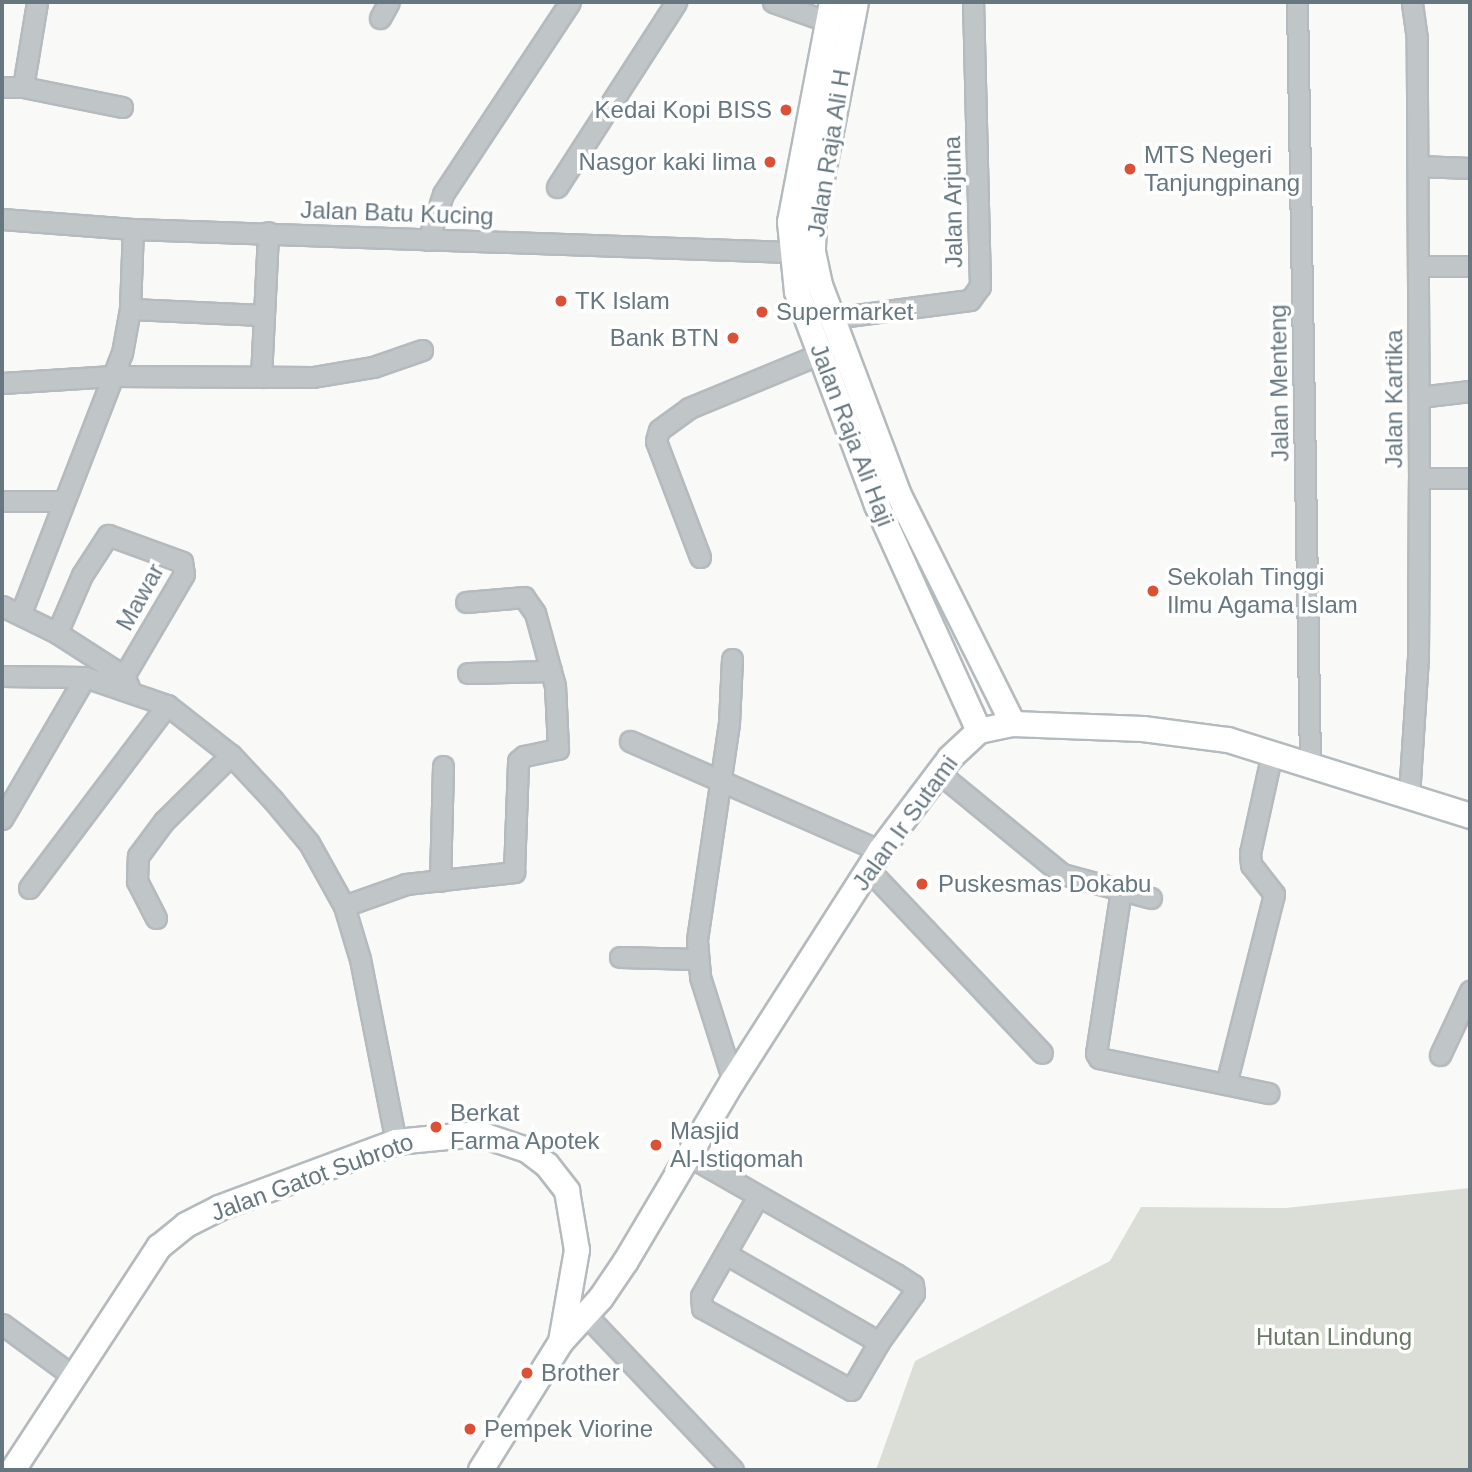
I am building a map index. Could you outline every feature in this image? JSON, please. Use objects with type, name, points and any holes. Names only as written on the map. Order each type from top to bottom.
[{"type":"main road","name":"Jalan Raja Ali H","points":[[856,2],[802,221],[832,318],[898,493],[1013,724]]},
{"type":"main road","name":"Jalan Raja Ali Haji","points":[[830,12],[802,221],[790,252],[797,292],[877,505],[979,731]]},
{"type":"main road","points":[[979,731],[1013,724],[1143,729],[1228,740],[1470,816]]},
{"type":"main road","name":"Jalan Ir Sutami","points":[[561,1342],[587,1316],[626,1261],[733,1081],[874,860],[939,773],[979,731]]},
{"type":"main road","name":"Jalan Gatot Subroto","points":[[13,1470],[159,1247],[186,1225],[219,1208],[396,1142],[480,1134],[527,1150],[547,1166],[567,1191],[577,1250],[561,1342]]},
{"type":"main road","points":[[577,1250],[596,1266],[626,1261]]},
{"type":"main road","points":[[485,1469],[561,1342]]},
{"type":"street","points":[[23,87],[37,2]]},
{"type":"street","points":[[428,240],[443,194],[570,2]]},
{"type":"street","points":[[556,187],[676,2]]},
{"type":"street","points":[[773,2],[830,12]]},
{"type":"street","name":"Jalan Arjuna","points":[[832,318],[970,300],[980,286],[973,2]]},
{"type":"street","name":"Jalan Menteng","points":[[1297,2],[1310,764]]},
{"type":"street","name":"Jalan Kartika","points":[[1409,796],[1418,657],[1419,478],[1417,20],[1412,2]]},
{"type":"street","points":[[2,87],[23,87],[122,107]]},
{"type":"street","points":[[1418,166],[1470,168]]},
{"type":"street","name":"Jalan Batu Kucing","points":[[2,219],[133,229],[790,252]]},
{"type":"street","points":[[21,613],[63,500],[95,432],[113,376],[130,309],[133,229]]},
{"type":"street","points":[[261,377],[268,232]]},
{"type":"street","points":[[1418,266],[1470,266]]},
{"type":"street","points":[[130,309],[262,316]]},
{"type":"street","points":[[2,383],[113,376],[313,377],[373,368],[422,350]]},
{"type":"street","points":[[700,557],[656,442],[659,430],[688,408],[820,355]]},
{"type":"street","points":[[1419,397],[1470,391]]},
{"type":"street","points":[[1419,478],[1470,478]]},
{"type":"street","points":[[2,501],[63,500]]},
{"type":"street","name":"Mawar","points":[[57,633],[82,575],[108,535],[182,562],[184,574],[127,683]]},
{"type":"street","points":[[344,906],[406,884],[514,872],[518,761],[524,756],[558,749],[551,670],[535,613],[524,597],[466,602]]},
{"type":"street","points":[[2,606],[57,633],[127,683],[167,705],[231,755],[309,843],[344,906],[360,959],[396,1142]]},
{"type":"street","points":[[732,659],[720,781],[700,907],[697,959],[733,1081]]},
{"type":"street","points":[[468,673],[551,670]]},
{"type":"street","points":[[2,677],[85,677],[127,683]]},
{"type":"street","points":[[2,819],[85,677]]},
{"type":"street","points":[[29,888],[167,705]]},
{"type":"street","points":[[630,741],[720,781],[874,860],[1042,1053]]},
{"type":"street","points":[[1226,1084],[1274,894],[1251,866],[1250,853],[1272,753]]},
{"type":"street","points":[[156,918],[137,881],[138,856],[164,821],[231,755]]},
{"type":"street","points":[[440,881],[443,766]]},
{"type":"street","points":[[939,773],[1043,862],[1062,874],[1151,898]]},
{"type":"street","points":[[1121,890],[1096,1053],[1104,1059],[1268,1093]]},
{"type":"street","points":[[620,957],[697,959]]},
{"type":"street","points":[[1440,1055],[1470,991]]},
{"type":"street","points":[[689,1156],[913,1285],[914,1293],[879,1342],[851,1390],[702,1308],[701,1296],[758,1196]]},
{"type":"street","points":[[726,1254],[879,1342]]},
{"type":"street","points":[[587,1316],[733,1470]]},
{"type":"street","points":[[2,1324],[73,1376]]},
{"type":"green space","name":"Hutan Lindung","points":[[1470,1188],[1470,1470],[876,1470],[915,1361],[1110,1261],[1141,1207],[1286,1208]]},
{"type":"place","name":"Kedai Kopi BISS","points":[[786,110]]},
{"type":"place","name":"Nasgor kaki lima","points":[[770,162]]},
{"type":"place","name":"MTS Negeri Tanjungpinang","points":[[1130,169]]},
{"type":"place","name":"TK Islam","points":[[561,301]]},
{"type":"place","name":"Supermarket","points":[[762,312]]},
{"type":"place","name":"Bank BTN","points":[[733,338]]},
{"type":"place","name":"Sekolah Tinggi Ilmu Agama Islam","points":[[1153,591]]},
{"type":"place","name":"Puskesmas Dokabu","points":[[922,884]]},
{"type":"place","name":"Berkat Farma Apotek","points":[[436,1127]]},
{"type":"place","name":"Masjid Al-Istiqomah","points":[[656,1145]]},
{"type":"place","name":"Brother","points":[[527,1373]]},
{"type":"place","name":"Pempek Viorine","points":[[470,1429]]}]
